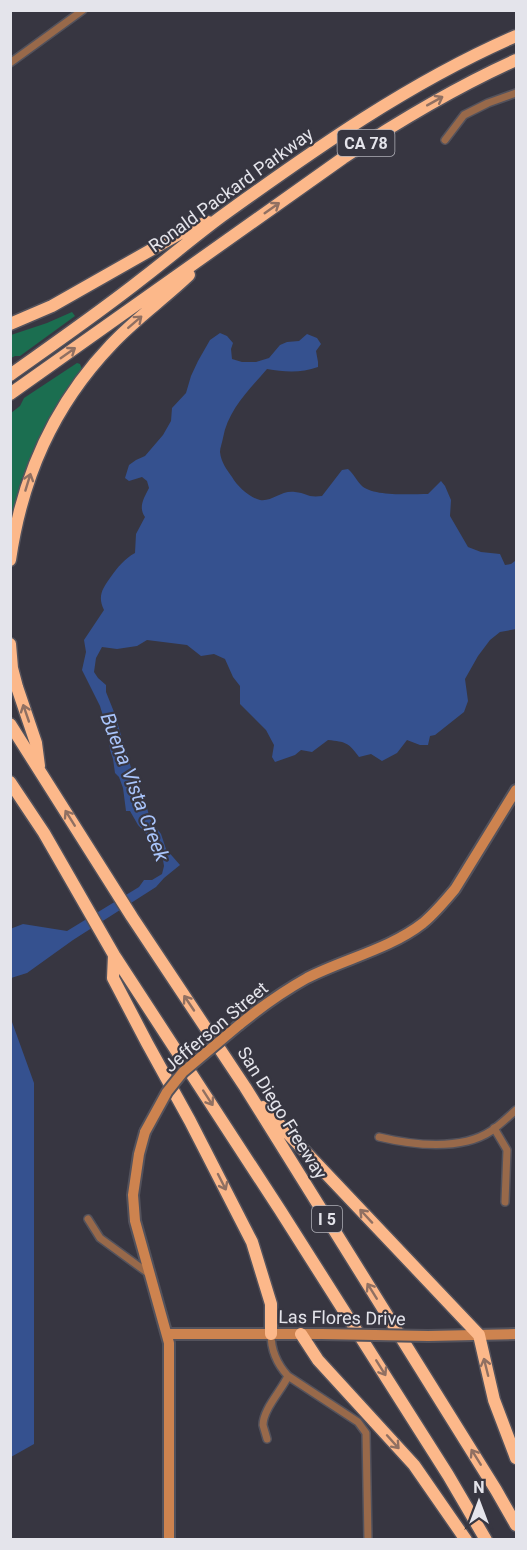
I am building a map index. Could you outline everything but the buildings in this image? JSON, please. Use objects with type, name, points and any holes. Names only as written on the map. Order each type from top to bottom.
[{"type":"highway","name":"Ronald Packard Parkway","points":[[10,375],[141,280],[220,217],[335,137],[409,90],[516,36]]},
{"type":"highway","name":"Ronald Packard Parkway","points":[[10,394],[343,158],[398,122],[516,60]]},
{"type":"highway","points":[[10,324],[52,306],[186,230],[220,217]]},
{"type":"highway","points":[[10,560],[14,532],[31,471],[56,418],[73,391],[110,346],[224,242]]},
{"type":"highway","points":[[10,644],[12,668],[36,743],[39,770]]},
{"type":"highway","name":"San Diego Freeway","points":[[10,724],[132,917],[245,1087],[516,1525]]},
{"type":"highway","name":"I 5","points":[[10,782],[44,833],[114,955],[286,1220],[448,1475],[486,1539]]},
{"type":"highway","points":[[10,798],[44,833]]},
{"type":"highway","points":[[114,955],[113,978],[252,1242],[271,1304],[271,1334]]},
{"type":"highway","points":[[245,1087],[478,1335],[494,1400],[516,1458]]},
{"type":"highway","points":[[301,1334],[318,1360],[414,1465],[466,1539]]},
{"type":"main road","name":"Jefferson Street","points":[[169,1539],[169,1343],[135,1221],[133,1196],[139,1154],[145,1132],[167,1092],[183,1072],[271,1000],[309,978],[398,939],[423,923],[455,889],[516,790]]},
{"type":"main road","name":"Las Flores Drive","points":[[167,1334],[429,1336],[516,1334]]},
{"type":"street","points":[[10,63],[83,10]]},
{"type":"street","points":[[445,140],[464,115],[516,93]]},
{"type":"street","points":[[379,1137],[404,1143],[461,1143],[489,1132],[516,1110]]},
{"type":"street","points":[[494,1128],[507,1150],[505,1202]]},
{"type":"street","points":[[88,1218],[100,1238],[148,1273]]},
{"type":"street","points":[[271,1334],[271,1347],[279,1366],[288,1376],[358,1422],[366,1433],[368,1539]]},
{"type":"street","points":[[267,1439],[263,1426],[266,1413],[288,1376]]},
{"type":"green space","points":[[72,312],[75,316],[20,356],[11,358],[11,335]]},
{"type":"green space","points":[[77,363],[82,369],[49,420],[24,479],[22,478],[11,518],[11,413],[20,406],[24,398]]},
{"type":"water","name":"Buena Vista Creek","points":[[220,333],[227,336],[233,343],[232,359],[242,362],[256,362],[269,358],[280,345],[299,341],[307,334],[317,338],[321,344],[316,351],[318,367],[293,371],[267,369],[234,409],[229,418],[220,452],[224,466],[240,488],[260,500],[290,492],[322,496],[342,470],[348,469],[366,489],[383,493],[428,494],[441,481],[451,500],[450,516],[468,547],[481,552],[500,554],[505,565],[515,561],[516,552],[516,629],[500,632],[490,640],[478,656],[465,679],[468,701],[464,712],[435,735],[430,736],[428,745],[420,745],[407,740],[397,753],[382,761],[371,754],[359,757],[346,744],[328,740],[312,752],[301,750],[295,755],[275,762],[272,757],[274,745],[266,730],[240,704],[240,686],[225,659],[214,654],[201,656],[187,645],[147,640],[137,646],[117,649],[102,647],[96,658],[94,672],[106,685],[106,692],[150,819],[161,834],[166,849],[180,865],[156,887],[73,940],[27,973],[11,978],[10,929],[23,924],[67,931],[139,887],[144,880],[152,880],[162,874],[163,860],[151,839],[138,825],[130,811],[126,811],[123,788],[115,773],[109,736],[100,706],[82,670],[86,652],[84,640],[104,610],[101,596],[105,585],[121,564],[135,553],[136,534],[145,517],[142,506],[149,488],[147,481],[142,477],[129,481],[125,478],[129,465],[145,456],[163,435],[171,421],[172,408],[186,393],[198,361],[210,340]]},
{"type":"water","points":[[11,1021],[34,1083],[34,1444],[11,1457]]}]
